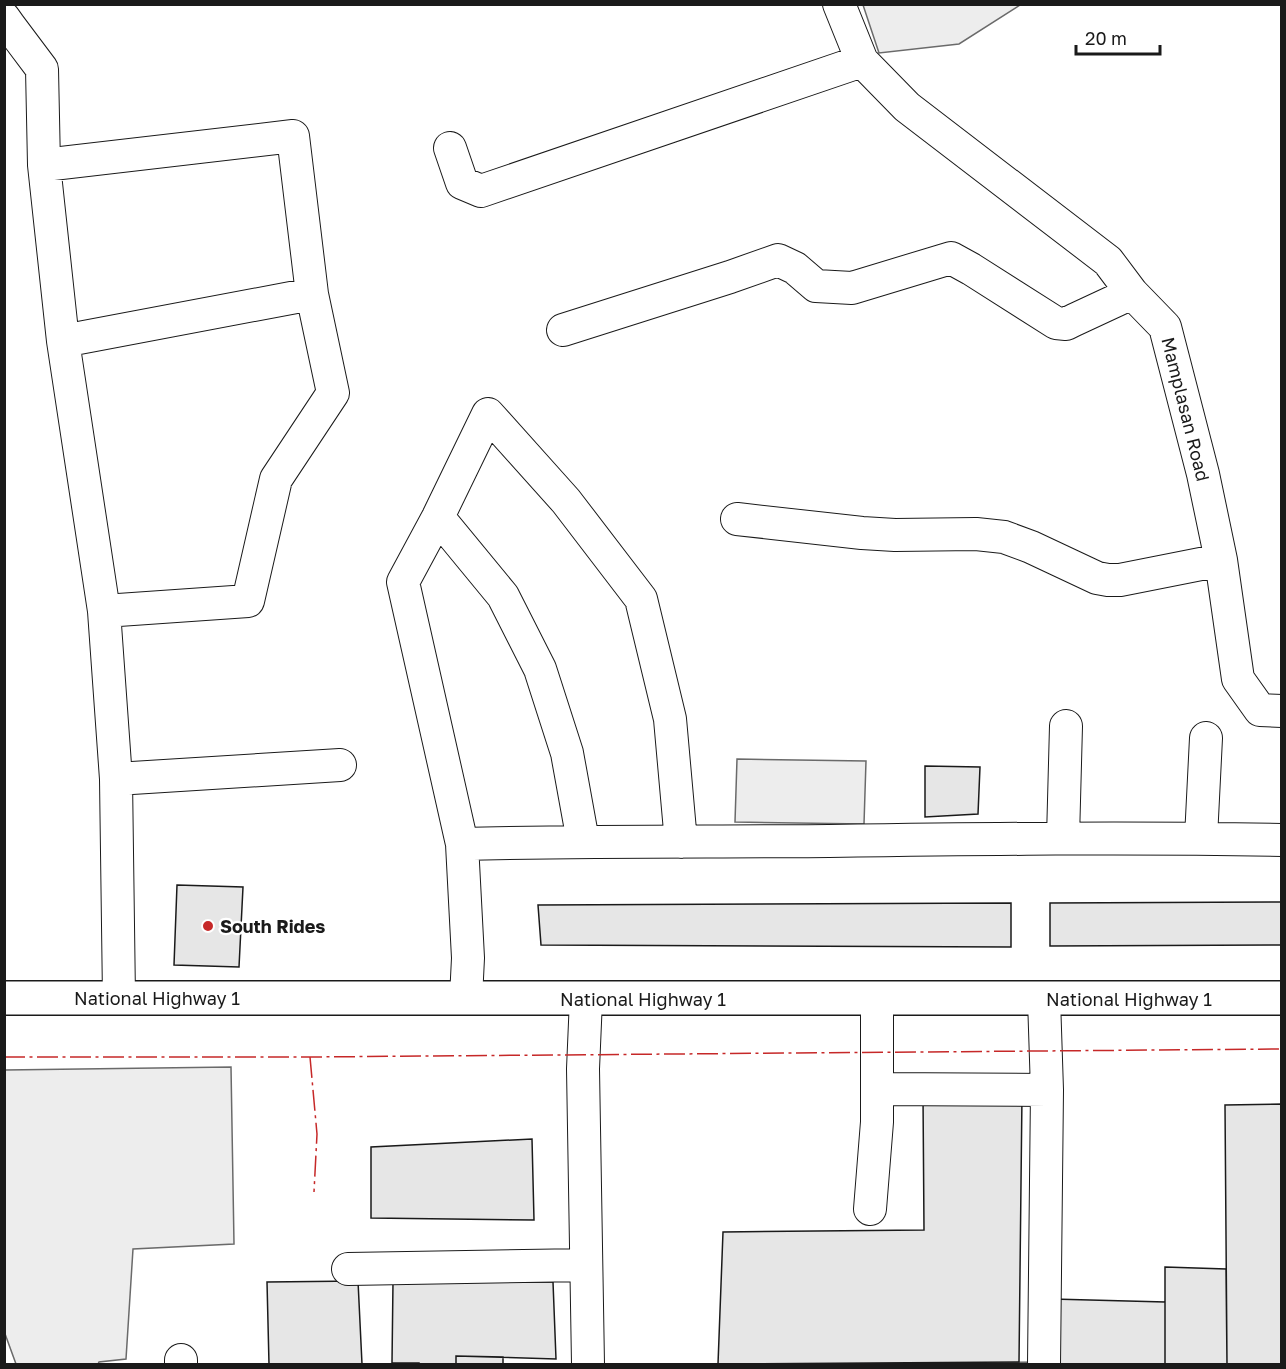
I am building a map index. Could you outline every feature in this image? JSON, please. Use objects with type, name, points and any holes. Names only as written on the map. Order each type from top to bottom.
[{"type":"highway","name":"National Highway 1","points":[[4,998],[1281,998]]},
{"type":"street","name":"Mamplasan Road","points":[[839,4],[862,61],[907,107],[1108,261],[1132,293],[1165,327],[1203,474],[1221,560],[1238,679],[1260,710],[1281,711]]},
{"type":"street","points":[[4,18],[42,69],[44,165],[63,341],[104,611],[116,779],[119,998]]},
{"type":"street","points":[[450,148],[462,183],[481,190],[862,61]]},
{"type":"street","points":[[44,165],[292,136],[312,294],[333,393],[276,479],[248,601],[104,611]]},
{"type":"street","points":[[563,330],[778,260],[795,268],[816,286],[852,288],[951,258],[1056,323],[1066,324],[1132,293]]},
{"type":"street","points":[[63,341],[312,294]]},
{"type":"street","points":[[466,998],[468,958],[462,844],[403,582],[438,517],[488,414],[566,501],[641,599],[670,718],[681,842]]},
{"type":"street","points":[[438,517],[503,596],[540,669],[567,753],[582,841]]},
{"type":"street","points":[[736,519],[862,533],[976,534],[1004,537],[1031,547],[1096,578],[1108,580],[1120,580],[1221,560]]},
{"type":"street","points":[[1063,838],[1066,726]]},
{"type":"street","points":[[1201,838],[1206,738]]},
{"type":"street","points":[[116,779],[340,765]]},
{"type":"street","points":[[462,844],[582,841],[1063,838],[1281,840]]},
{"type":"street","points":[[586,999],[583,1069],[588,1365]]},
{"type":"street","points":[[870,1209],[877,1122],[877,999]]},
{"type":"street","points":[[1044,999],[1047,1090],[1044,1365]]},
{"type":"street","points":[[878,1089],[1047,1090]]},
{"type":"street","points":[[348,1269],[586,1265]]},
{"type":"shaded area","points":[[863,4],[1020,5],[959,44],[879,53]]},
{"type":"shaded area","points":[[737,759],[866,761],[864,824],[735,822]]},
{"type":"shaded area","points":[[231,1067],[234,1244],[133,1249],[126,1359],[98,1364],[16,1364],[4,1331],[5,1070]]},
{"type":"shaded area","points":[[1046,1362],[1046,1364],[791,1364]]},
{"type":"building","points":[[925,766],[980,767],[978,814],[925,817]]},
{"type":"building","name":"South Rides","points":[[177,885],[243,887],[239,967],[174,965]]},
{"type":"building","points":[[1282,902],[1282,945],[1050,946],[1050,903]]},
{"type":"building","points":[[1011,903],[1011,947],[541,945],[538,905]]},
{"type":"building","points":[[1022,1095],[1019,1362],[718,1364],[723,1232],[924,1230],[923,1096]]},
{"type":"building","points":[[1282,1104],[1282,1364],[1227,1364],[1225,1105]]},
{"type":"building","points":[[532,1139],[534,1220],[371,1218],[371,1147]]},
{"type":"building","points":[[1165,1267],[1226,1269],[1227,1364],[1165,1364]]},
{"type":"building","points":[[358,1281],[362,1364],[269,1364],[267,1282]]},
{"type":"building","points":[[393,1282],[553,1282],[556,1359],[456,1356],[456,1364],[392,1363]]},
{"type":"building","points":[[1052,1299],[1165,1302],[1165,1364],[1046,1364]]},
{"type":"building","points":[[456,1356],[503,1357],[503,1364],[456,1364]]},
{"type":"power","points":[[4,1057],[310,1057],[1282,1049]]},
{"type":"power","points":[[310,1057],[317,1134],[314,1192]]},
{"type":"place","name":"South Rides","points":[[208,926]]}]
